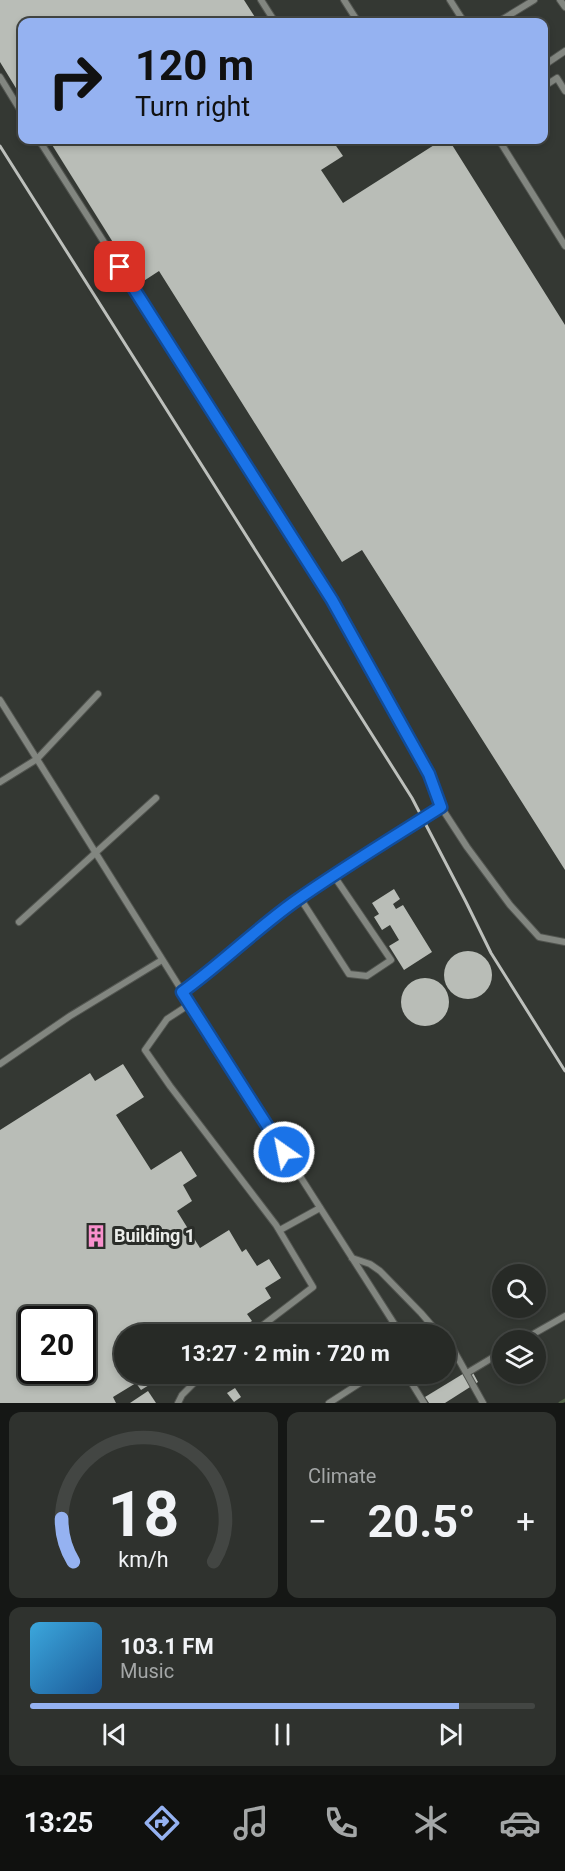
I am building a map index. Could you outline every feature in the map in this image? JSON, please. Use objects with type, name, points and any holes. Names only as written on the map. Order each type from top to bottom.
[{"type":"lane","points":[[261,0],[272,18]]},
{"type":"lane","points":[[344,0],[355,18]]},
{"type":"lane","points":[[450,0],[461,18]]},
{"type":"lane","points":[[505,18],[534,0]]},
{"type":"lane","points":[[560,0],[565,7]]},
{"type":"lane","points":[[548,63],[565,51]]},
{"type":"lane","points":[[0,77],[18,106]]},
{"type":"lane","points":[[548,84],[556,78],[565,92]]},
{"type":"lane","points":[[42,144],[332,600],[429,774],[441,807],[510,906],[539,937],[565,942]]},
{"type":"lane","points":[[501,144],[565,246]]},
{"type":"lane","points":[[0,782],[37,759],[98,694]]},
{"type":"lane","points":[[0,700],[182,992],[394,1324]]},
{"type":"lane","points":[[19,922],[156,798]]},
{"type":"lane","points":[[182,992],[300,898],[441,807]]},
{"type":"lane","points":[[300,898],[349,974],[366,976],[391,960],[334,876]]},
{"type":"lane","points":[[0,1064],[70,1016],[162,960]]},
{"type":"lane","points":[[190,1004],[167,1019],[145,1050],[280,1230],[313,1287],[264,1324]]},
{"type":"lane","points":[[280,1230],[320,1208]]},
{"type":"lane","points":[[352,1258],[370,1264],[380,1271],[431,1324]]},
{"type":"lane","points":[[540,1330],[565,1316]]},
{"type":"lane","points":[[456,1354],[483,1403]]},
{"type":"lane","points":[[467,1373],[492,1358]]},
{"type":"lane","points":[[178,1403],[182,1395],[193,1384]]},
{"type":"lane","points":[[329,1403],[358,1384]]},
{"type":"lane","points":[[412,1384],[424,1403]]},
{"type":"building","points":[[0,0],[244,0],[255,18],[18,18],[18,91],[0,62]]},
{"type":"building","points":[[52,144],[335,144],[343,156],[321,170],[343,203],[436,144],[452,144],[565,325],[565,870],[362,550],[342,562],[159,271],[139,284]]},
{"type":"building","points":[[394,889],[400,899],[393,904],[396,909],[403,905],[432,952],[404,970],[389,946],[399,940],[390,925],[382,930],[374,917],[379,914],[372,903]]},
{"type":"building","points":[[463,951],[473,951],[488,961],[492,975],[488,989],[482,995],[473,999],[463,999],[448,989],[444,980],[444,970],[454,955]]},
{"type":"building","points":[[420,978],[430,978],[445,988],[449,1002],[445,1016],[439,1022],[430,1026],[420,1026],[405,1016],[401,1007],[401,997],[411,982]]},
{"type":"building","name":"Building 1","points":[[123,1064],[144,1097],[116,1115],[151,1170],[181,1151],[197,1176],[183,1185],[192,1201],[177,1211],[200,1248],[229,1230],[242,1252],[246,1249],[257,1266],[269,1259],[281,1278],[265,1288],[271,1298],[247,1314],[252,1321],[247,1324],[234,1322],[231,1324],[114,1324],[114,1384],[134,1384],[113,1397],[116,1403],[0,1403],[0,1130],[90,1073],[95,1081]]},
{"type":"building","points":[[471,1369],[478,1382],[445,1403],[429,1403],[425,1397],[446,1384],[456,1384],[456,1378]]},
{"type":"building","name":"Building 1","points":[[137,1384],[151,1384],[141,1390]]},
{"type":"building","points":[[235,1388],[241,1397],[234,1402],[227,1393]]},
{"type":"building","points":[[148,1391],[156,1403],[130,1403]]},
{"type":"waterway","points":[[560,1403],[565,1400]]},
{"type":"railway","points":[[0,146],[412,798],[491,953],[565,1071]]},
{"type":"place","name":"Building 1","points":[[96,1236]]},
{"type":"route","points":[[120,267],[332,600],[429,774],[441,807],[294,902],[182,992],[284,1152]]}]
